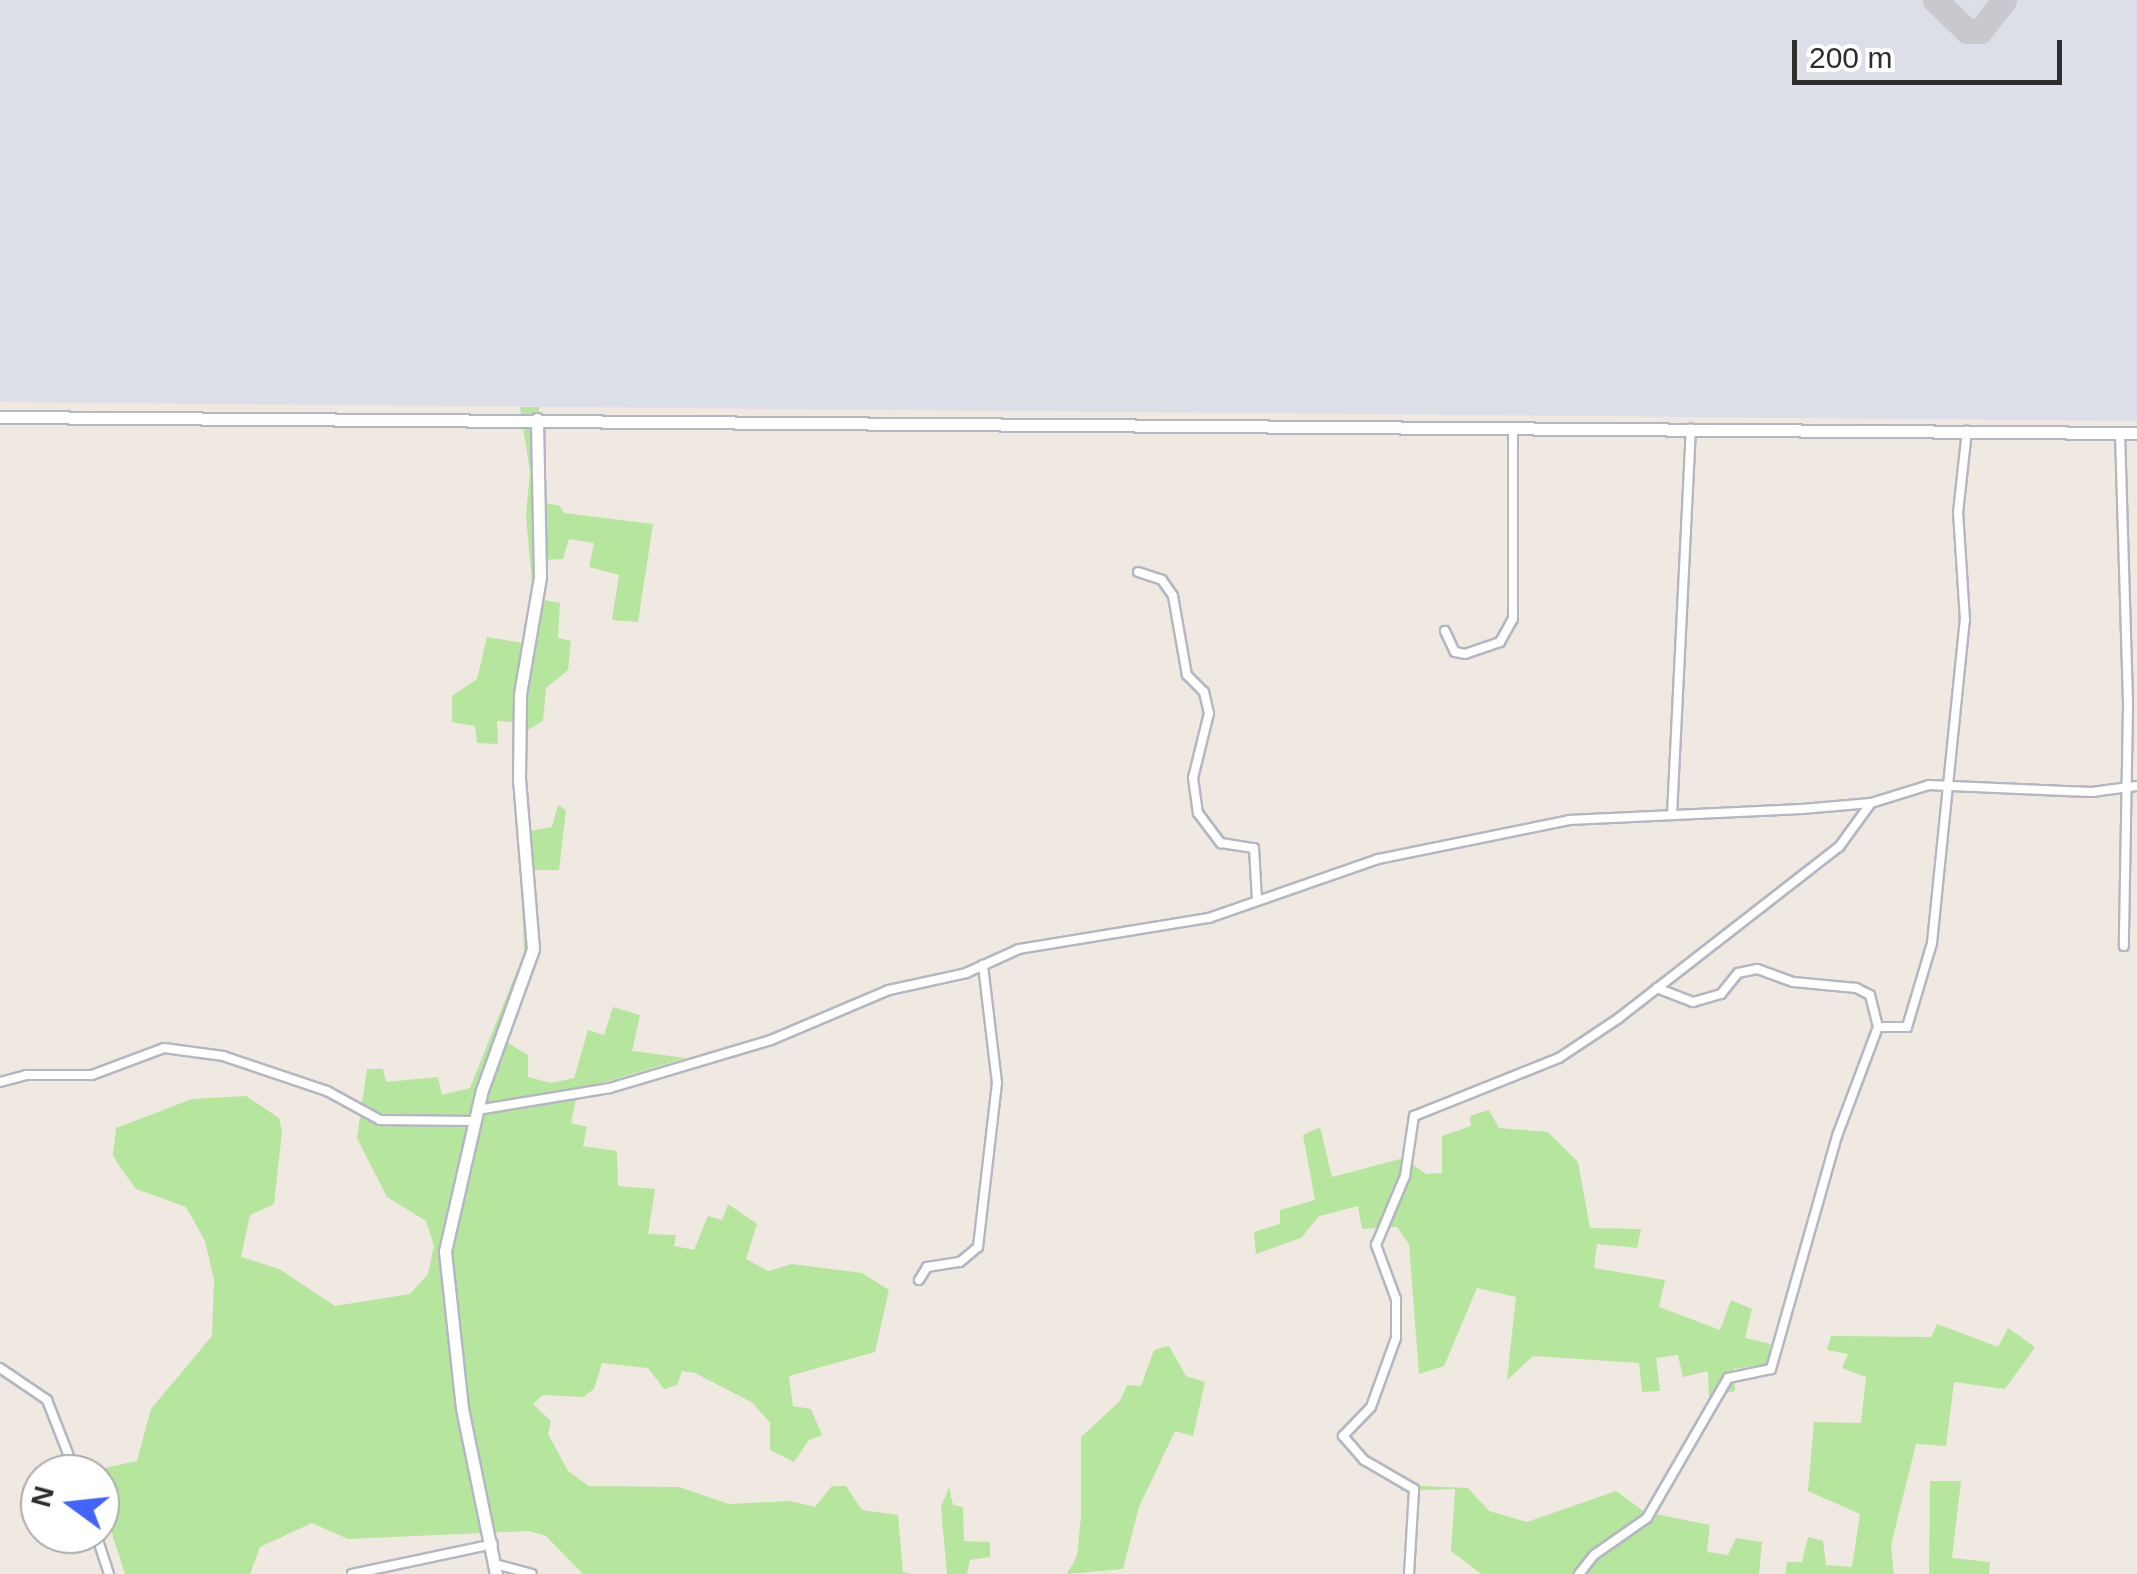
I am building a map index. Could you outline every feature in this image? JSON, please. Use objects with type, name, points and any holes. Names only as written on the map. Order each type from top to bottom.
[{"type":"street","points":[[0,417],[2137,432]]},
{"type":"street","points":[[532,1574],[495,1569],[462,1408],[446,1257],[475,1115],[533,950],[519,779],[520,694],[540,577],[537,419]]},
{"type":"street","points":[[1445,631],[1455,652],[1465,654],[1500,642],[1513,619],[1513,428]]},
{"type":"street","points":[[1672,816],[1691,428]]},
{"type":"street","points":[[1878,1027],[1907,1027],[1932,946],[1965,620],[1958,513],[1967,430]]},
{"type":"street","points":[[2120,433],[2130,892],[2124,946]]},
{"type":"street","points":[[1138,572],[1162,580],[1173,596],[1188,675],[1204,692],[1209,713],[1193,778],[1198,813],[1221,843],[1254,848],[1257,900]]},
{"type":"street","points":[[0,1082],[26,1075],[92,1075],[164,1048],[223,1056],[326,1091],[380,1120],[475,1115],[610,1088],[783,1036],[890,990],[983,965],[1019,949],[1176,926],[1378,859],[1570,820],[1871,802],[1923,786],[2125,790],[2137,786]]},
{"type":"street","points":[[1408,1574],[1414,1488],[1364,1460],[1343,1436],[1372,1404],[1396,1338],[1396,1298],[1376,1245],[1405,1176],[1410,1122],[1562,1056],[1838,848],[1871,802]]},
{"type":"street","points":[[919,1280],[926,1267],[960,1262],[978,1247],[997,1083],[983,965]]},
{"type":"street","points":[[1579,1574],[1647,1518],[1728,1378],[1771,1369],[1837,1136],[1878,1027],[1870,995],[1856,988],[1793,982],[1758,970],[1738,974],[1707,1000],[1683,1000],[1657,988]]},
{"type":"street","points":[[0,1368],[47,1400],[68,1454]]},
{"type":"street","points":[[352,1574],[492,1544]]},
{"type":"shaded area","points":[[0,0],[2137,0],[2137,421],[0,402]]},
{"type":"green space","points":[[520,407],[539,407],[541,502],[560,506],[564,513],[653,524],[638,622],[612,620],[619,575],[589,567],[594,543],[569,539],[563,559],[545,560],[544,600],[560,603],[558,638],[571,641],[568,670],[546,688],[543,721],[521,734],[525,832],[552,827],[558,805],[566,810],[559,870],[528,870],[534,949],[508,1043],[528,1055],[528,1077],[551,1083],[574,1078],[588,1030],[604,1035],[613,1007],[640,1015],[632,1051],[686,1058],[578,1090],[571,1123],[587,1127],[583,1146],[617,1151],[618,1186],[655,1189],[648,1234],[676,1235],[674,1246],[694,1250],[708,1216],[722,1220],[728,1204],[757,1224],[746,1259],[768,1271],[792,1264],[862,1273],[889,1290],[875,1352],[789,1376],[793,1406],[811,1409],[822,1435],[809,1440],[794,1462],[770,1450],[770,1423],[753,1403],[695,1373],[682,1371],[677,1385],[664,1389],[648,1368],[602,1363],[594,1389],[583,1397],[543,1395],[533,1404],[551,1421],[548,1434],[568,1471],[589,1486],[679,1487],[729,1504],[790,1501],[815,1507],[832,1486],[846,1486],[862,1510],[898,1515],[903,1572],[912,1574],[583,1574],[546,1536],[529,1531],[348,1539],[312,1523],[260,1547],[250,1574],[125,1574],[119,1554],[120,1465],[137,1461],[151,1409],[212,1336],[214,1280],[205,1241],[186,1207],[136,1189],[120,1167],[113,1155],[116,1128],[192,1099],[246,1096],[279,1118],[282,1132],[274,1204],[250,1215],[241,1257],[279,1269],[335,1306],[410,1294],[428,1274],[434,1246],[426,1221],[387,1197],[357,1138],[367,1069],[383,1069],[386,1082],[438,1077],[442,1095],[470,1088],[524,953],[514,722],[497,721],[498,744],[477,743],[475,726],[452,722],[452,696],[477,679],[487,637],[523,643],[532,583],[526,515],[530,472]]},
{"type":"green space","points":[[1489,1110],[1499,1128],[1548,1132],[1578,1162],[1590,1228],[1641,1229],[1637,1248],[1597,1244],[1594,1268],[1665,1280],[1659,1307],[1720,1330],[1731,1300],[1752,1309],[1745,1338],[1771,1344],[1767,1364],[1734,1369],[1735,1391],[1709,1397],[1708,1371],[1683,1377],[1678,1355],[1656,1358],[1660,1391],[1642,1392],[1639,1363],[1533,1356],[1507,1380],[1516,1297],[1477,1288],[1444,1366],[1419,1374],[1409,1244],[1397,1227],[1362,1229],[1358,1206],[1319,1216],[1301,1238],[1256,1254],[1254,1232],[1280,1224],[1280,1210],[1315,1200],[1303,1135],[1320,1127],[1332,1177],[1404,1158],[1426,1174],[1442,1173],[1442,1136],[1471,1126],[1470,1116]]},
{"type":"green space","points":[[1937,1324],[1998,1347],[2008,1328],[2035,1347],[2005,1389],[1954,1382],[1946,1446],[1916,1444],[1891,1545],[1894,1574],[1785,1574],[1787,1562],[1802,1562],[1808,1537],[1823,1541],[1826,1565],[1852,1567],[1860,1514],[1808,1491],[1814,1422],[1861,1423],[1866,1377],[1842,1368],[1848,1354],[1827,1350],[1831,1336],[1931,1337]]},
{"type":"green space","points":[[1169,1346],[1186,1376],[1205,1382],[1193,1436],[1175,1431],[1139,1507],[1123,1569],[1067,1574],[1077,1556],[1081,1517],[1081,1437],[1120,1401],[1127,1385],[1141,1386],[1154,1350]]},
{"type":"green space","points":[[1930,1481],[1961,1481],[1952,1558],[1990,1562],[1989,1574],[1929,1574]]},
{"type":"green space","points":[[1401,1485],[1468,1488],[1489,1511],[1527,1522],[1616,1491],[1645,1512],[1710,1525],[1707,1552],[1728,1555],[1736,1538],[1762,1542],[1759,1574],[1481,1574],[1451,1551],[1455,1489],[1401,1491]]},
{"type":"green space","points":[[949,1487],[953,1505],[963,1507],[964,1541],[990,1542],[990,1557],[970,1560],[967,1574],[947,1574],[941,1507]]},
{"type":"taxiway","points":[[1935,0],[1967,31],[1980,31],[2004,0]]}]
